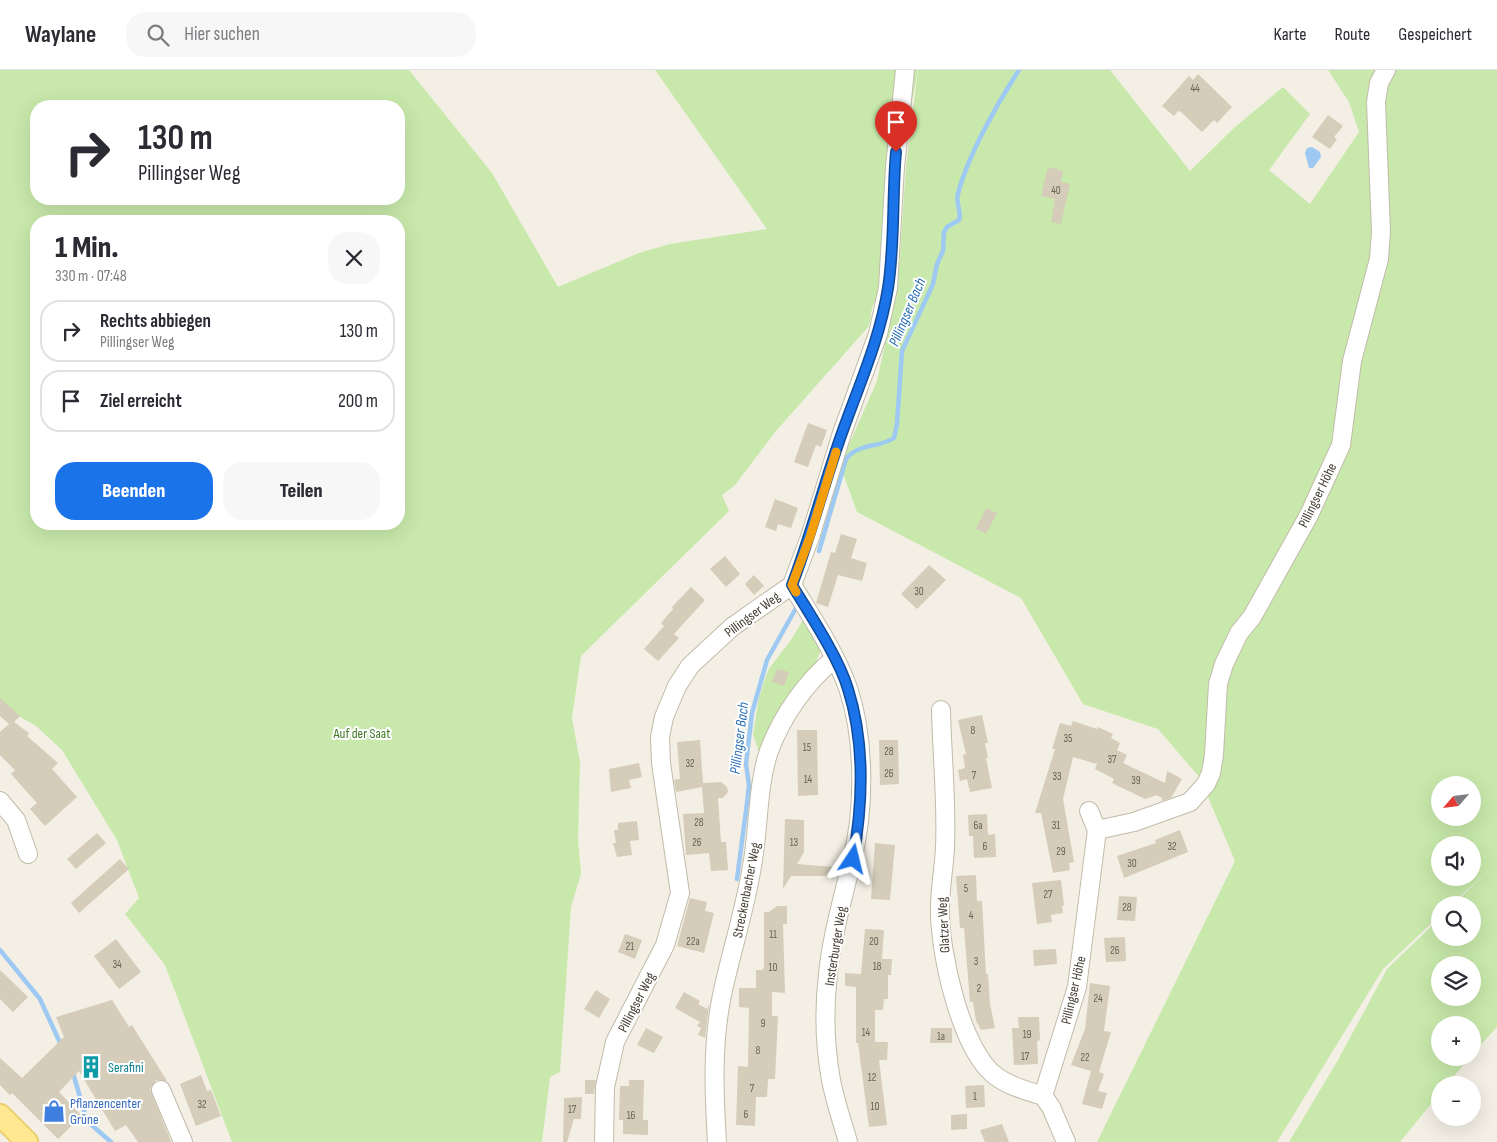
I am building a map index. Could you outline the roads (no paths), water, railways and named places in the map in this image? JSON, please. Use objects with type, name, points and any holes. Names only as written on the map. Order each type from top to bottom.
[{"type":"main road","points":[[0,1115],[27,1142]]},
{"type":"street","name":"Pillingser Weg","points":[[604,1142],[605,1087],[616,1042],[665,944],[680,893],[661,763],[660,737],[664,717],[677,686],[690,666],[732,627],[792,585],[810,537],[842,433],[880,325],[890,269],[895,167],[905,70]]},
{"type":"street","name":"Pillingser Höhe","points":[[1043,1096],[1077,988],[1097,830],[1134,822],[1190,802],[1206,784],[1211,773],[1214,755],[1218,684],[1224,664],[1239,634],[1252,617],[1309,515],[1342,445],[1352,361],[1379,259],[1381,232],[1376,102],[1379,82],[1386,70]]},
{"type":"street","name":"Insterburger Weg","points":[[792,585],[834,658],[848,688],[857,728],[860,818],[853,859],[840,908],[828,976],[827,1050],[831,1080],[848,1142]]},
{"type":"street","name":"Streckenbacher Weg","points":[[717,1142],[716,1051],[722,996],[751,876],[763,777],[769,750],[788,713],[808,684],[834,658]]},
{"type":"street","name":"Glatzer Weg","points":[[941,710],[945,847],[940,909],[946,966],[959,1014],[973,1048],[983,1063],[996,1077],[1011,1085],[1043,1096]]},
{"type":"street","points":[[0,801],[16,820],[28,854]]},
{"type":"street","points":[[1089,811],[1097,830]]},
{"type":"street","points":[[160,1090],[183,1142]]},
{"type":"street","points":[[1043,1096],[1051,1107],[1066,1142]]},
{"type":"water","points":[[1312,147],[1320,152],[1321,157],[1313,168],[1309,168],[1305,153],[1307,148]]},
{"type":"waterway","name":"Pillingser Bach","points":[[819,551],[846,459],[856,450],[894,438],[897,424],[902,351],[933,284],[937,264],[943,251],[944,232],[947,227],[959,220],[960,213],[957,197],[968,164],[993,114],[1019,70]]},
{"type":"waterway","name":"Pillingser Bach","points":[[737,879],[749,785],[746,764],[752,713],[767,660],[796,608]]},
{"type":"waterway","points":[[0,950],[40,999],[61,1045]]},
{"type":"waterway","points":[[73,1073],[87,1121],[111,1142]]},
{"type":"place","name":"Serafini","points":[[91,1067]]},
{"type":"place","name":"Pflanzencenter Grüne","points":[[54,1111]]},
{"type":"park label","name":"Auf der Saat","points":[[362,733]]}]
